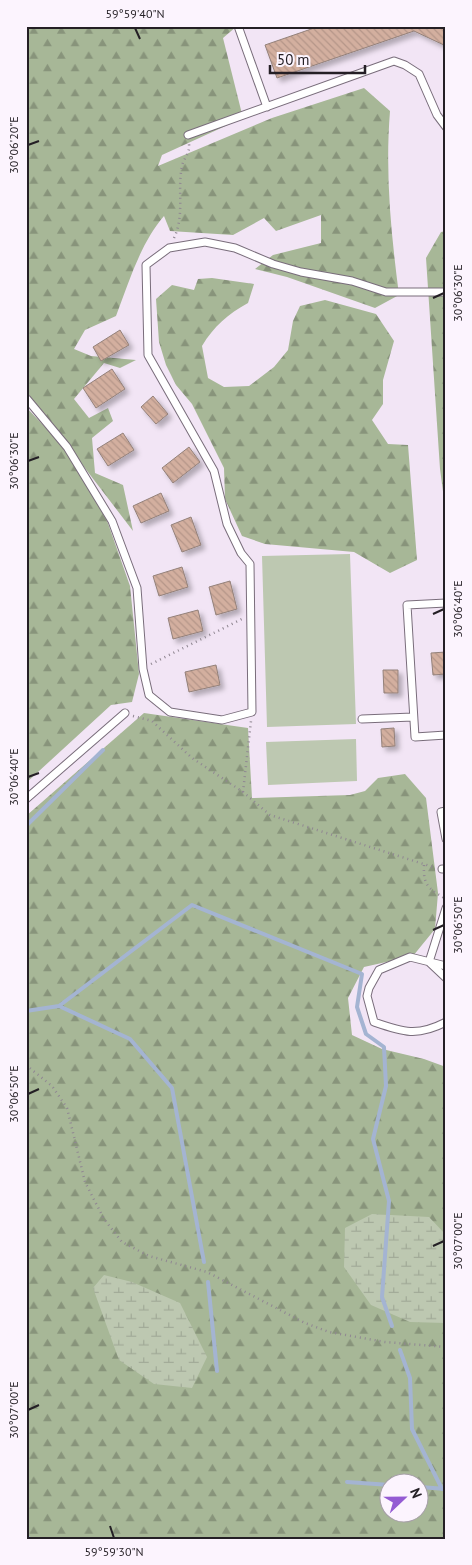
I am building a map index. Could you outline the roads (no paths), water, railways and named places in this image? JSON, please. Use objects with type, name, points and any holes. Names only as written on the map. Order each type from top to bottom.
[{"type":"lane","points":[[238,26],[266,107]]},
{"type":"lane","points":[[188,135],[394,61],[405,65],[419,74],[437,115],[446,128]]},
{"type":"lane","points":[[27,400],[67,447],[112,521],[137,588],[143,668],[148,695],[170,712],[222,720],[252,712],[250,564],[241,553],[227,524],[214,471],[148,355],[146,265],[169,248],[205,242],[235,248],[273,264],[301,272],[352,281],[386,292],[446,292]]},
{"type":"lane","points":[[446,603],[407,605],[415,737],[446,735]]},
{"type":"lane","points":[[26,799],[125,713]]},
{"type":"lane","points":[[362,719],[413,717]]},
{"type":"lane","points":[[446,811],[441,812],[446,839]]},
{"type":"lane","points":[[429,962],[446,908]]},
{"type":"lane","points":[[446,966],[410,957],[379,970],[369,988],[367,996],[374,1022],[404,1033],[432,1029],[446,1022]]},
{"type":"lane","points":[[429,962],[446,978]]},
{"type":"waterway","points":[[26,826],[103,750]]},
{"type":"waterway","points":[[26,1011],[59,1006],[192,905],[362,974],[357,1007],[366,1034],[384,1047],[386,1086],[373,1139],[389,1201],[382,1297],[392,1326]]},
{"type":"waterway","points":[[59,1006],[130,1039],[172,1088],[204,1262]]},
{"type":"waterway","points":[[208,1282],[217,1371]]},
{"type":"waterway","points":[[400,1350],[410,1378],[412,1429],[442,1489]]},
{"type":"waterway","points":[[347,1482],[380,1484]]},
{"type":"waterway","points":[[430,1488],[446,1489]]},
{"type":"waterway","points":[[26,1536],[30,1539]]}]
